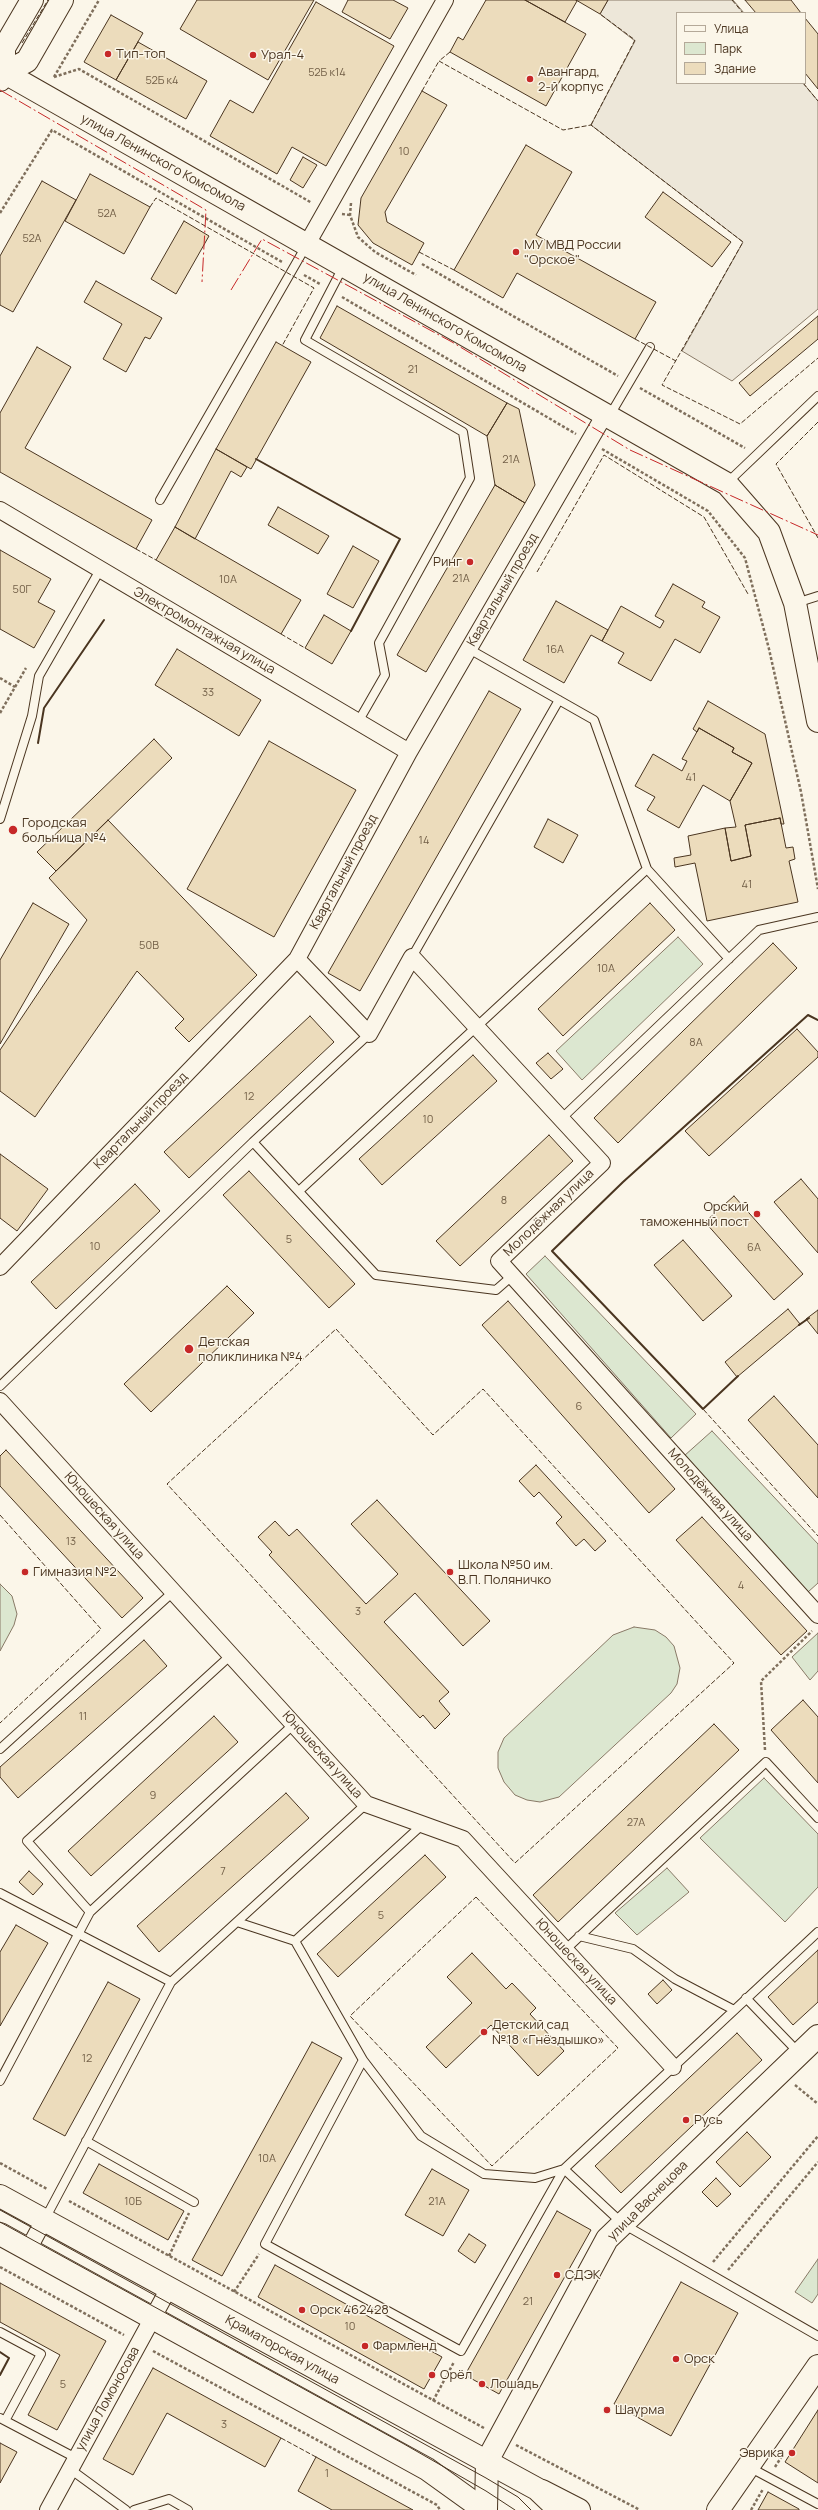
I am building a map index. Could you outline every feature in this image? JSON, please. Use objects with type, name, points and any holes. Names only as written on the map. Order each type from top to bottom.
[{"type":"street","points":[[1,74],[4,48],[32,0]]},
{"type":"street","points":[[1,74],[27,61],[62,0]]},
{"type":"street","points":[[307,244],[445,0]]},
{"type":"street","name":"улица Ленинского Комсомола","points":[[1,74],[307,244],[727,484],[769,532],[795,603],[818,722]]},
{"type":"street","name":"Квартальный проезд","points":[[0,1268],[298,958],[409,752],[589,442],[607,416]]},
{"type":"street","name":"Электромонтажная улица","points":[[0,510],[409,752]]},
{"type":"street","points":[[298,958],[369,1034],[412,956]]},
{"type":"street","name":"Молодёжная улица","points":[[412,956],[602,1163],[499,1261],[816,1622]]},
{"type":"street","name":"Юношеская улица","points":[[0,1402],[366,1804],[463,1839],[673,2067]]},
{"type":"street","name":"улица Васнецова","points":[[486,2461],[607,2239],[818,2036]]},
{"type":"street","name":"Краматорская улица","points":[[0,2197],[537,2489],[559,2510]]},
{"type":"street","points":[[28,2250],[44,2220]]},
{"type":"street","points":[[0,2234],[428,2469],[485,2510]]},
{"type":"street","name":"улица Ломоносова","points":[[48,2510],[168,2288]]},
{"type":"street","points":[[718,2510],[818,2366]]},
{"type":"street","points":[[485,2510],[486,2461]]},
{"type":"street","points":[[537,2489],[579,2510]]},
{"type":"lane","points":[[160,500],[307,244]]},
{"type":"lane","points":[[344,265],[305,340],[464,432],[470,478],[379,643],[385,675],[358,722]]},
{"type":"lane","points":[[607,416],[650,347]]},
{"type":"lane","points":[[727,484],[818,396]]},
{"type":"lane","points":[[0,819],[2,806],[24,736],[32,716],[39,676],[100,570]]},
{"type":"lane","points":[[795,603],[818,596]]},
{"type":"lane","points":[[469,649],[594,720],[647,870],[729,959]]},
{"type":"lane","points":[[412,956],[559,700]]},
{"type":"lane","points":[[299,1191],[647,870]]},
{"type":"lane","points":[[561,1119],[759,930],[818,917]]},
{"type":"lane","points":[[0,1386],[253,1142],[369,1034]]},
{"type":"lane","points":[[253,1142],[376,1275],[496,1290],[512,1276]]},
{"type":"lane","points":[[0,1749],[173,1592]]},
{"type":"lane","points":[[90,1912],[27,1841],[231,1655]]},
{"type":"lane","points":[[0,2081],[90,1912],[294,1724]]},
{"type":"lane","points":[[565,1950],[766,1762],[818,1818]]},
{"type":"lane","points":[[44,2220],[171,1982],[366,1804]]},
{"type":"lane","points":[[295,1941],[423,1824]]},
{"type":"lane","points":[[0,1893],[171,1982]]},
{"type":"lane","points":[[237,1922],[295,1941],[363,2060],[421,2136],[484,2174],[535,2178],[564,2169]]},
{"type":"lane","points":[[363,2060],[265,2244],[460,2351],[564,2169],[818,1932]]},
{"type":"lane","points":[[579,1936],[633,1949],[675,1979],[734,2010]]},
{"type":"lane","points":[[746,1998],[800,2054]]},
{"type":"lane","points":[[86,2141],[194,2202]]},
{"type":"lane","points":[[564,2169],[623,2224],[818,2336]]},
{"type":"lane","points":[[0,2332],[40,2354],[3,2419],[73,2463],[126,2510]]},
{"type":"lane","points":[[748,2467],[769,2476],[818,2504]]},
{"type":"lane","points":[[134,2510],[169,2499],[188,2510]]},
{"type":"path","points":[[99,0],[54,77],[79,68],[326,211]]},
{"type":"path","points":[[0,212],[52,130],[330,290],[708,511],[745,558],[769,650],[786,724],[818,889]]},
{"type":"path","points":[[352,195],[350,215],[358,237],[375,252],[416,275]]},
{"type":"path","points":[[422,264],[757,455]]},
{"type":"path","points":[[0,713],[26,668]]},
{"type":"path","points":[[0,678],[15,687]]},
{"type":"path","points":[[766,1762],[760,1681],[816,1622]]},
{"type":"path","points":[[780,2072],[818,2104]]},
{"type":"path","points":[[705,2271],[818,2136]]},
{"type":"path","points":[[720,2279],[818,2162]]},
{"type":"path","points":[[0,2163],[433,2401],[640,2510]]},
{"type":"path","points":[[169,2256],[194,2202]]},
{"type":"path","points":[[234,2292],[265,2244]]},
{"type":"path","points":[[0,2267],[437,2506],[440,2510]]},
{"type":"path","points":[[433,2401],[460,2351]]},
{"type":"path","points":[[751,2510],[769,2476],[786,2450]]},
{"type":"green space","points":[[678,937],[703,964],[582,1080],[556,1051]]},
{"type":"green space","points":[[545,1256],[696,1414],[671,1438],[526,1274]]},
{"type":"green space","points":[[712,1431],[818,1544],[818,1583],[808,1592],[684,1456]]},
{"type":"green space","points":[[0,1584],[12,1596],[17,1614],[14,1625],[0,1651]]},
{"type":"green space","points":[[634,1627],[655,1630],[666,1637],[674,1646],[680,1668],[677,1684],[671,1693],[559,1797],[540,1802],[527,1800],[515,1795],[504,1782],[498,1768],[498,1752],[504,1738],[613,1635]]},
{"type":"green space","points":[[818,1633],[818,1671],[810,1680],[792,1657]]},
{"type":"green space","points":[[764,1778],[818,1834],[818,1887],[785,1922],[700,1838]]},
{"type":"green space","points":[[667,1868],[689,1892],[637,1935],[615,1913]]},
{"type":"green space","points":[[818,2259],[818,2294],[812,2303],[795,2292]]},
{"type":"shaded area","points":[[608,0],[733,0],[743,12],[676,12],[676,84],[804,84],[818,101],[818,309],[732,381],[682,351],[743,242],[591,125],[635,41],[600,14]]},
{"type":"building","name":"Урал-4","points":[[197,0],[314,0],[268,80],[180,29]]},
{"type":"building","points":[[348,0],[393,0],[408,8],[390,39],[342,12]]},
{"type":"building","name":"Авангард, 2-й корпус","points":[[486,0],[525,0],[586,34],[546,106],[450,52],[458,37],[463,40]]},
{"type":"building","points":[[525,0],[576,0],[577,1],[565,22]]},
{"type":"building","points":[[576,0],[608,0],[600,14]]},
{"type":"building","points":[[745,0],[791,0],[800,12],[755,12]]},
{"type":"building","points":[[316,2],[394,46],[326,166],[292,147],[277,174],[210,136],[230,100],[253,113]]},
{"type":"building","points":[[111,15],[143,33],[116,80],[84,62]]},
{"type":"building","points":[[806,19],[818,34],[818,89],[806,74]]},
{"type":"building","points":[[138,42],[207,81],[186,119],[116,80]]},
{"type":"building","points":[[422,91],[447,105],[385,212],[387,222],[424,243],[412,265],[373,243],[358,225],[361,198]]},
{"type":"building","name":"МУ МВД России \"Орское\"","points":[[526,145],[572,172],[536,235],[656,302],[635,339],[517,273],[503,298],[454,270]]},
{"type":"building","points":[[303,157],[317,165],[303,188],[290,180]]},
{"type":"building","points":[[90,174],[150,207],[124,254],[65,221]]},
{"type":"building","points":[[42,181],[76,200],[13,312],[0,305],[0,256]]},
{"type":"building","points":[[663,192],[731,242],[712,267],[645,217]]},
{"type":"building","points":[[184,221],[209,236],[176,294],[151,279]]},
{"type":"building","points":[[96,281],[162,318],[150,339],[145,337],[126,372],[103,359],[122,324],[84,302]]},
{"type":"building","points":[[337,306],[507,403],[487,436],[320,338]]},
{"type":"building","points":[[818,316],[818,339],[750,396],[739,383]]},
{"type":"building","points":[[276,342],[311,362],[251,469],[216,449]]},
{"type":"building","points":[[37,347],[71,367],[25,448],[152,520],[136,549],[0,472],[0,413]]},
{"type":"building","points":[[507,403],[519,409],[535,485],[525,503],[495,485],[487,436]]},
{"type":"building","points":[[216,449],[247,467],[241,477],[231,471],[195,539],[175,527]]},
{"type":"building","points":[[495,485],[525,503],[426,672],[397,655]]},
{"type":"building","points":[[278,507],[329,536],[318,554],[268,525]]},
{"type":"building","points":[[175,527],[301,600],[281,634],[156,560]]},
{"type":"building","points":[[353,546],[379,561],[353,608],[327,594]]},
{"type":"building","points":[[0,550],[51,579],[38,602],[55,611],[34,648],[0,629]]},
{"type":"building","points":[[673,584],[705,602],[702,607],[720,617],[700,653],[675,639],[651,681],[618,663],[624,653],[602,641],[621,606],[660,628],[664,621],[655,616]]},
{"type":"building","points":[[556,601],[608,630],[602,641],[591,635],[564,683],[523,660]]},
{"type":"building","points":[[324,615],[351,631],[332,664],[305,648]]},
{"type":"building","points":[[177,649],[261,700],[239,736],[155,685]]},
{"type":"building","points":[[489,691],[521,709],[360,991],[328,973]]},
{"type":"building","points":[[708,701],[765,734],[784,824],[781,824],[780,818],[745,825],[751,856],[731,861],[725,828],[736,827],[730,801],[752,763],[732,752],[734,748],[699,728],[697,732],[693,729]]},
{"type":"building","points":[[699,728],[734,748],[732,752],[752,763],[730,801],[703,785],[679,828],[647,810],[655,797],[635,786],[653,754],[682,771],[687,761],[682,759]]},
{"type":"building","points":[[154,739],[172,758],[56,871],[37,852]]},
{"type":"building","points":[[269,741],[356,790],[274,937],[187,889]]},
{"type":"building","points":[[780,818],[786,848],[793,847],[795,859],[789,861],[798,902],[707,921],[695,863],[675,867],[674,858],[691,855],[688,836],[725,828],[731,861],[751,856],[745,825]]},
{"type":"building","points":[[548,819],[578,835],[563,863],[534,847]]},
{"type":"building","points":[[108,820],[257,975],[189,1042],[175,1028],[184,1019],[137,971],[35,1117],[0,1091],[0,1050],[87,920],[49,878]]},
{"type":"building","points":[[33,903],[69,924],[0,1044],[0,960]]},
{"type":"building","points":[[650,903],[675,930],[563,1036],[538,1009]]},
{"type":"building","points":[[773,943],[797,968],[618,1143],[594,1118]]},
{"type":"building","points":[[310,1016],[334,1042],[189,1178],[164,1152]]},
{"type":"building","points":[[797,1029],[818,1052],[818,1057],[709,1156],[685,1131]]},
{"type":"building","points":[[548,1053],[563,1069],[551,1079],[536,1063]]},
{"type":"building","points":[[473,1055],[497,1081],[382,1185],[359,1159]]},
{"type":"building","points":[[549,1135],[573,1161],[460,1266],[436,1241]]},
{"type":"building","points":[[0,1154],[48,1189],[17,1231],[0,1218]]},
{"type":"building","points":[[249,1171],[355,1284],[329,1308],[223,1195]]},
{"type":"building","points":[[801,1179],[818,1199],[818,1253],[774,1202]]},
{"type":"building","points":[[135,1184],[160,1211],[56,1309],[31,1282]]},
{"type":"building","points":[[734,1196],[803,1274],[774,1300],[705,1222]]},
{"type":"building","points":[[683,1240],[732,1296],[703,1321],[654,1265]]},
{"type":"building","name":"Детская поликлиника №4","points":[[227,1286],[254,1313],[151,1412],[124,1384]]},
{"type":"building","points":[[508,1301],[675,1489],[649,1513],[482,1325]]},
{"type":"building","points":[[788,1309],[800,1324],[737,1377],[725,1362]]},
{"type":"building","points":[[818,1310],[818,1334],[806,1319]]},
{"type":"building","points":[[774,1396],[818,1445],[818,1498],[748,1420]]},
{"type":"building","points":[[6,1450],[143,1598],[122,1618],[0,1486],[0,1456]]},
{"type":"building","points":[[536,1465],[606,1541],[595,1551],[584,1539],[576,1546],[556,1523],[562,1517],[539,1492],[534,1497],[519,1481]]},
{"type":"building","points":[[377,1500],[490,1621],[463,1646],[415,1593],[384,1622],[449,1692],[439,1701],[450,1714],[435,1729],[423,1715],[420,1718],[269,1555],[272,1552],[258,1537],[275,1521],[289,1536],[297,1529],[366,1604],[398,1574],[351,1524]]},
{"type":"building","points":[[702,1517],[807,1631],[781,1655],[676,1540]]},
{"type":"building","points":[[144,1640],[167,1666],[18,1798],[0,1777],[0,1767]]},
{"type":"building","points":[[803,1700],[818,1717],[818,1783],[771,1730]]},
{"type":"building","points":[[214,1716],[238,1742],[91,1876],[68,1851]]},
{"type":"building","points":[[714,1724],[739,1750],[558,1922],[533,1895]]},
{"type":"building","points":[[286,1793],[309,1818],[159,1952],[137,1926]]},
{"type":"building","points":[[425,1855],[446,1877],[338,1977],[317,1954]]},
{"type":"building","points":[[29,1871],[43,1884],[33,1895],[19,1882]]},
{"type":"building","points":[[16,1925],[48,1943],[0,2026],[0,1952]]},
{"type":"building","points":[[818,1950],[818,2002],[793,2025],[768,1997]]},
{"type":"building","points":[[472,1953],[506,1989],[512,1983],[536,2008],[530,2014],[564,2051],[538,2076],[491,2025],[446,2068],[426,2047],[472,2003],[447,1977]]},
{"type":"building","points":[[663,1980],[672,1990],[657,2004],[648,1994]]},
{"type":"building","points":[[108,1982],[140,1999],[65,2136],[33,2119]]},
{"type":"building","points":[[737,2033],[762,2060],[621,2193],[595,2166]]},
{"type":"building","points":[[312,2042],[342,2058],[222,2276],[192,2260]]},
{"type":"building","points":[[747,2132],[771,2157],[740,2187],[716,2162]]},
{"type":"building","points":[[99,2164],[184,2211],[168,2240],[83,2193]]},
{"type":"building","points":[[432,2169],[469,2190],[443,2236],[405,2215]]},
{"type":"building","points":[[716,2178],[731,2194],[717,2207],[702,2192]]},
{"type":"building","points":[[557,2211],[591,2230],[499,2394],[465,2375]]},
{"type":"building","points":[[469,2234],[486,2245],[475,2263],[458,2251]]},
{"type":"building","points":[[275,2265],[442,2357],[424,2389],[258,2297]]},
{"type":"building","name":"Орск","points":[[681,2282],[738,2313],[671,2436],[614,2404]]},
{"type":"building","points":[[0,2283],[106,2341],[57,2430],[28,2415],[60,2355],[0,2322]]},
{"type":"building","points":[[153,2368],[281,2438],[265,2467],[167,2413],[133,2475],[103,2459]]},
{"type":"building","points":[[818,2410],[818,2483],[785,2462]]},
{"type":"building","points":[[0,2443],[17,2452],[0,2483]]},
{"type":"building","points":[[316,2457],[413,2510],[332,2510],[298,2491]]},
{"type":"building","points":[[768,2492],[799,2509],[799,2510],[758,2510]]},
{"type":"tram line","points":[[0,2210],[486,2478],[518,2497],[531,2510]]},
{"type":"tram line","points":[[0,2222],[404,2444],[486,2491],[515,2510]]},
{"type":"fence","points":[[22,43],[48,0]]},
{"type":"fence","points":[[732,0],[742,12]]},
{"type":"fence","points":[[591,125],[635,40],[600,14]]},
{"type":"fence","points":[[450,52],[439,61],[563,130],[591,125],[743,242],[662,385],[740,424],[818,358]]},
{"type":"fence","points":[[422,91],[439,61]]},
{"type":"fence","points":[[804,84],[818,101]]},
{"type":"fence","points":[[150,207],[156,198],[314,288],[282,346]]},
{"type":"fence","points":[[419,252],[454,270]]},
{"type":"fence","points":[[635,339],[676,361]]},
{"type":"fence","points":[[818,422],[776,464],[818,538]]},
{"type":"fence","points":[[537,572],[604,455],[704,517],[748,594]]},
{"type":"fence","points":[[136,549],[156,560]]},
{"type":"fence","points":[[281,634],[305,648]]},
{"type":"fence","points":[[798,1326],[807,1319]]},
{"type":"fence","points":[[336,1329],[433,1435],[483,1389],[734,1663],[515,1863],[167,1484],[336,1329]]},
{"type":"fence","points":[[738,1376],[703,1409],[818,1536]]},
{"type":"fence","points":[[0,1515],[101,1629],[0,1723]]},
{"type":"fence","points":[[476,1897],[618,2048],[492,2166],[350,2016],[476,1897]]},
{"type":"fence","points":[[281,2438],[316,2457]]},
{"type":"wall","points":[[256,459],[400,539],[351,631]]},
{"type":"wall","points":[[38,743],[44,708],[104,620]]},
{"type":"wall","points":[[738,1376],[703,1409],[552,1251],[623,1182],[808,1015],[818,1020]]},
{"type":"wall","points":[[799,1325],[809,1318]]},
{"type":"wall","points":[[0,2352],[9,2358],[0,2375]]},
{"type":"power","points":[[0,90],[206,210],[202,282]]},
{"type":"power","points":[[231,290],[262,239],[452,342],[630,450],[818,535]]},
{"type":"place","name":"Тип-топ","points":[[108,54]]},
{"type":"place","name":"Урал-4","points":[[253,55]]},
{"type":"place","name":"Авангард, 2-й корпус","points":[[530,79]]},
{"type":"place","name":"МУ МВД России \"Орское\"","points":[[516,252]]},
{"type":"place","name":"Ринг","points":[[470,562]]},
{"type":"place","name":"Городская больница №4","points":[[13,830]]},
{"type":"place","name":"Орский таможенный пост","points":[[757,1214]]},
{"type":"place","name":"Детская поликлиника №4","points":[[189,1349]]},
{"type":"place","name":"Гимназия №2","points":[[25,1572]]},
{"type":"place","name":"Школа №50 им. В.П. Поляничко","points":[[450,1572]]},
{"type":"place","name":"Детский сад №18 «Гнёздышко»","points":[[484,2032]]},
{"type":"place","name":"Русь","points":[[686,2120]]},
{"type":"place","name":"СДЭК","points":[[557,2275]]},
{"type":"place","name":"Орск 462428","points":[[302,2310]]},
{"type":"place","name":"Фармленд","points":[[365,2346]]},
{"type":"place","name":"Орск","points":[[676,2359]]},
{"type":"place","name":"Орёл","points":[[432,2375]]},
{"type":"place","name":"Лошадь","points":[[482,2384]]},
{"type":"place","name":"Шаурма","points":[[607,2410]]},
{"type":"place","name":"Эврика","points":[[792,2453]]}]
